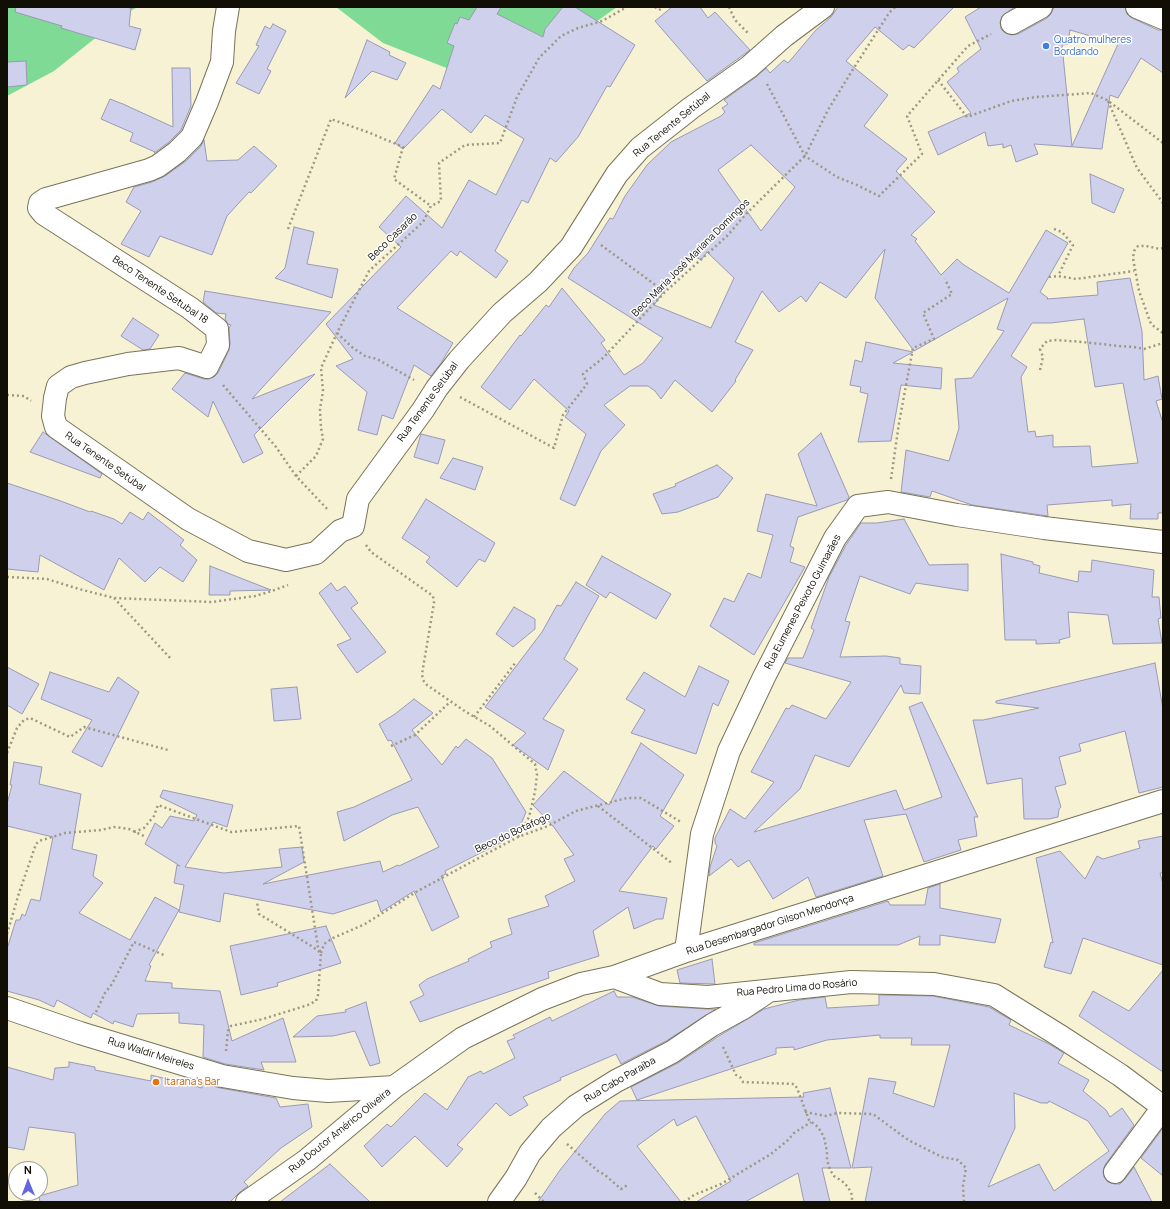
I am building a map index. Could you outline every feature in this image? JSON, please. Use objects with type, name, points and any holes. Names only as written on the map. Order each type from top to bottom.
[{"type":"street","name":"Beco Tenente Setubal 18","points":[[207,366],[218,345],[217,329],[190,308],[44,214],[39,208],[40,204],[46,199],[149,170],[158,166],[177,152],[192,137],[222,62],[228,7]]},
{"type":"street","name":"Rua Tenente Setúbal","points":[[207,366],[179,358],[128,364],[71,377],[58,386],[53,416],[56,427],[188,519],[248,551],[286,560],[316,553],[340,531],[353,526],[358,499],[423,410],[437,388],[459,360],[502,313],[538,282],[571,247],[617,174],[640,148],[691,108],[757,60],[784,36],[823,7]]},
{"type":"street","points":[[1012,23],[1041,7]]},
{"type":"street","points":[[1138,7],[1163,18]]},
{"type":"street","name":"Rua Eumenes Peixoto Guimarães","points":[[686,951],[702,834],[730,751],[764,677],[835,538],[858,506],[888,502],[957,515],[1044,528],[1163,542]]},
{"type":"street","name":"Rua Desembargador Gilson Mendonça","points":[[394,1087],[464,1038],[542,999],[581,984],[614,977],[686,951],[1163,801]]},
{"type":"street","name":"Rua Pedro Lima do Rosário","points":[[614,977],[660,994],[708,997],[851,982],[934,984],[994,995],[1106,1067],[1163,1108]]},
{"type":"street","name":"Rua Cabo Paraíba","points":[[499,1202],[516,1178],[530,1153],[551,1128],[576,1106],[616,1081],[672,1052],[712,1025],[743,1008],[770,990]]},
{"type":"street","name":"Rua Waldir Meireles","points":[[7,1008],[87,1035],[222,1076],[293,1088],[328,1091],[394,1087]]},
{"type":"street","name":"Rua Doutor Américo Oliveira","points":[[247,1202],[307,1160],[394,1087]]},
{"type":"street","points":[[1115,1172],[1163,1108]]},
{"type":"path","name":"Beco Casarão","points":[[296,476],[316,456],[323,439],[320,428],[323,392],[321,368],[337,333],[369,272],[423,222],[431,206],[441,201],[439,163],[465,145],[500,143],[517,97],[539,58],[561,36],[578,28],[602,21],[627,7]]},
{"type":"path","points":[[655,7],[659,10],[664,7]]},
{"type":"path","points":[[729,7],[735,20],[745,28],[764,79],[804,156],[837,177],[879,196],[922,154],[907,116],[968,46],[1012,23]]},
{"type":"path","name":"Beco Maria José Mariana Domingos","points":[[437,388],[468,401],[554,448],[563,415],[587,384],[583,374],[603,358],[665,292],[727,236],[746,214],[804,156],[828,110],[889,13],[895,7]]},
{"type":"path","points":[[938,80],[967,117],[1011,102],[1036,97],[1091,93],[1107,100],[1163,143]]},
{"type":"path","points":[[1107,100],[1137,168],[1163,203]]},
{"type":"path","points":[[288,230],[331,119],[403,147],[394,179],[431,206]]},
{"type":"path","points":[[1054,229],[1062,232],[1073,245],[1058,276]]},
{"type":"path","points":[[580,232],[595,241],[665,292]]},
{"type":"path","points":[[1163,248],[1160,249],[1138,246],[1134,250],[1132,258],[1140,295],[1151,324],[1163,333]]},
{"type":"path","points":[[1049,277],[1058,276],[1076,279],[1134,271]]},
{"type":"path","points":[[888,502],[899,423],[913,348],[934,339],[923,313],[952,294],[944,279]]},
{"type":"path","points":[[337,333],[364,356],[376,359],[406,376],[437,388]]},
{"type":"path","points":[[1040,370],[1043,357],[1040,349],[1047,341],[1056,340],[1083,342],[1144,349],[1163,343]]},
{"type":"path","points":[[207,366],[238,400],[296,476],[332,516]]},
{"type":"path","points":[[353,526],[371,552],[433,596],[434,604],[422,674],[427,685],[450,702],[490,726],[535,764],[537,775],[536,792],[529,817],[518,838]]},
{"type":"path","points":[[7,577],[47,579],[114,598],[212,602],[267,593],[288,586],[292,580]]},
{"type":"path","points":[[114,598],[172,660]]},
{"type":"path","points":[[474,717],[516,662]]},
{"type":"path","points":[[391,746],[415,735],[450,702]]},
{"type":"path","points":[[7,753],[17,728],[24,720],[30,718],[70,737],[84,727],[168,750]]},
{"type":"path","name":"Beco do Botafogo","points":[[321,953],[324,944],[333,938],[364,924],[416,892],[518,838],[548,826],[576,811],[627,798],[641,798],[702,834]]},
{"type":"path","points":[[134,832],[144,828],[154,816],[158,805],[231,832],[299,826],[318,947],[321,953],[318,995],[316,1001],[308,1005],[263,1019],[231,1026],[228,1031],[222,1076]]},
{"type":"path","points":[[598,805],[678,868],[695,886]]},
{"type":"path","points":[[7,934],[19,893],[36,844],[39,841],[65,833],[101,830],[114,827],[129,829],[146,837]]},
{"type":"path","points":[[257,902],[259,914],[321,953]]},
{"type":"path","points":[[87,1035],[105,993],[112,984],[134,942],[166,956]]},
{"type":"path","points":[[712,1025],[736,1075],[743,1082],[794,1084],[797,1088],[805,1112],[811,1122],[821,1131],[828,1152],[827,1160],[830,1170],[834,1176],[848,1187],[852,1195],[852,1202]]},
{"type":"path","points":[[805,1112],[826,1116],[837,1113],[873,1114],[912,1142],[942,1157],[958,1160],[966,1168],[963,1186],[964,1202]]},
{"type":"path","points":[[684,1202],[694,1194],[721,1184],[771,1154],[794,1133],[811,1122]]},
{"type":"path","points":[[551,1128],[570,1147],[622,1190],[628,1184]]},
{"type":"green space","points":[[7,7],[138,7],[128,12],[54,71],[7,96]]},
{"type":"green space","points":[[336,7],[617,7],[572,39],[477,80],[383,43]]},
{"type":"building","points":[[16,7],[129,7],[131,8],[129,26],[141,29],[135,50],[61,28],[62,26],[15,12]]},
{"type":"building","points":[[477,7],[501,7],[497,14],[543,37],[545,29],[563,7],[575,7],[635,45],[610,87],[607,86],[578,137],[556,162],[550,158],[528,203],[522,200],[495,251],[508,261],[496,278],[460,251],[457,256],[451,251],[397,308],[453,343],[431,376],[414,365],[393,419],[382,415],[377,435],[358,430],[367,392],[336,366],[353,359],[326,324],[401,247],[379,227],[406,196],[442,228],[469,180],[496,195],[524,139],[485,115],[471,133],[442,109],[403,149],[395,143],[433,85],[440,89],[454,46],[447,43],[455,23],[457,24],[460,17],[469,20]]},
{"type":"building","points":[[672,7],[700,7],[708,18],[715,12],[750,50],[707,81],[655,21]]},
{"type":"building","points":[[838,7],[954,7],[914,48],[909,45],[903,50],[875,27],[846,61],[888,95],[864,126],[907,159],[896,171],[935,212],[911,235],[917,239],[915,241],[941,275],[957,259],[1009,293],[1046,230],[1068,243],[1040,292],[1048,298],[1047,299],[1098,295],[1097,282],[1130,278],[1142,331],[1144,380],[1158,376],[1162,399],[1156,401],[1163,423],[1163,513],[1158,513],[1158,519],[1130,519],[1131,504],[1112,506],[1112,500],[1047,505],[1048,516],[972,505],[932,491],[930,497],[901,492],[906,450],[949,461],[959,428],[955,379],[972,378],[1004,331],[997,329],[1008,298],[914,351],[875,298],[885,249],[846,298],[820,282],[806,302],[801,296],[779,312],[762,291],[735,342],[753,350],[735,380],[736,381],[712,412],[675,380],[661,399],[655,391],[648,386],[630,386],[604,405],[625,425],[601,451],[575,506],[560,499],[586,434],[565,417],[569,411],[534,379],[510,410],[481,387],[520,335],[521,336],[546,305],[549,307],[562,288],[605,340],[601,343],[624,375],[643,363],[663,338],[568,278],[574,268],[588,253],[610,218],[613,219],[625,196],[647,165],[671,142],[721,116],[725,112],[722,108],[728,104],[724,100],[766,68],[770,73],[784,60],[788,63],[816,30],[831,17]],"holes":[[[751,145],[795,187],[761,231],[718,170]],[[707,252],[734,278],[711,328],[654,305],[691,254],[701,260]],[[1084,319],[1095,387],[1123,383],[1138,463],[1092,467],[1090,446],[1053,447],[1053,435],[1036,437],[1035,431],[1028,432],[1021,377],[1027,367],[1011,356],[1032,323],[1051,323]]]},
{"type":"building","points":[[981,7],[1013,7],[1002,16],[1000,22],[1001,29],[1005,33],[1012,35],[1018,34],[1047,18],[1051,14],[1054,7],[1125,7],[1127,14],[1132,18],[1158,30],[1163,30],[1163,73],[1141,58],[1118,98],[1110,95],[1102,149],[1034,144],[1038,154],[1016,162],[1011,145],[1003,148],[1003,144],[988,146],[985,132],[938,155],[928,132],[971,113],[947,82],[959,72],[957,68],[981,49],[965,17]],"holes":[[[1070,30],[1118,44],[1072,146],[1062,45],[1068,44]]]},
{"type":"building","points":[[273,24],[286,31],[267,69],[271,71],[259,94],[236,83],[259,46],[256,45],[265,26],[270,29]]},
{"type":"building","points":[[367,40],[390,52],[389,55],[406,63],[397,80],[372,71],[345,98]]},
{"type":"building","points":[[26,61],[27,85],[7,87],[7,62]]},
{"type":"building","points":[[172,68],[190,68],[191,106],[181,130],[169,142],[154,153],[155,152],[130,141],[133,133],[101,119],[110,99],[173,127]]},
{"type":"building","points":[[204,140],[207,161],[238,160],[254,146],[277,166],[251,193],[249,192],[227,216],[212,255],[160,236],[149,257],[121,244],[141,211],[126,202],[134,187],[152,182],[165,176],[186,161],[201,146]]},
{"type":"building","points":[[1090,174],[1124,189],[1114,213],[1092,203]]},
{"type":"building","points":[[294,227],[314,232],[307,264],[338,269],[332,298],[275,278],[285,268]]},
{"type":"building","points":[[205,291],[331,312],[252,399],[315,374],[254,435],[263,453],[243,463],[213,401],[208,417],[172,389],[185,373],[204,379],[214,377],[218,373],[229,350],[229,328],[231,325],[228,324],[225,319],[226,314],[216,313],[203,302]]},
{"type":"building","points":[[133,318],[159,335],[150,349],[143,350],[121,336]]},
{"type":"building","points":[[866,342],[913,352],[893,363],[942,368],[941,389],[901,385],[891,441],[858,442],[868,394],[860,392],[861,387],[850,385],[855,360],[862,362]]},
{"type":"building","points":[[43,432],[102,474],[100,478],[30,452]]},
{"type":"building","points":[[821,433],[849,497],[847,500],[798,517],[790,546],[794,548],[790,562],[805,567],[754,655],[710,626],[724,598],[734,602],[748,573],[761,578],[773,535],[757,531],[766,494],[817,506],[798,454]]},
{"type":"building","points":[[421,434],[445,440],[438,464],[414,457]]},
{"type":"building","points":[[453,458],[483,467],[475,490],[440,478]]},
{"type":"building","points":[[717,465],[733,478],[718,497],[678,512],[662,514],[653,494],[676,486],[675,484]]},
{"type":"building","points":[[7,483],[114,519],[122,524],[130,512],[143,520],[148,512],[184,540],[180,545],[197,560],[183,582],[160,567],[145,582],[119,558],[104,590],[40,555],[38,572],[7,569]]},
{"type":"building","points":[[426,499],[495,543],[485,562],[479,559],[457,587],[426,562],[430,557],[402,538]]},
{"type":"building","points":[[904,519],[929,565],[968,564],[968,591],[916,583],[910,594],[860,576],[845,621],[850,622],[840,657],[886,656],[900,658],[900,664],[921,666],[920,694],[904,693],[901,685],[849,767],[815,755],[800,789],[754,832],[896,790],[904,810],[942,797],[909,707],[922,702],[978,817],[974,817],[977,836],[958,840],[961,850],[924,862],[906,814],[864,820],[883,876],[816,897],[808,877],[773,899],[749,860],[738,867],[731,859],[709,876],[710,867],[717,846],[715,843],[715,838],[730,809],[745,819],[774,782],[751,772],[786,708],[789,709],[792,705],[826,719],[851,682],[785,663],[788,658],[803,658],[814,630],[811,628],[829,577],[846,545],[861,523],[877,523]]},
{"type":"building","points":[[1001,554],[1033,562],[1033,564],[1040,566],[1039,573],[1078,582],[1079,571],[1091,572],[1092,560],[1154,570],[1152,597],[1159,597],[1161,618],[1158,619],[1162,643],[1113,644],[1108,615],[1068,612],[1070,637],[1059,640],[1060,643],[1036,644],[1036,640],[1005,640]]},
{"type":"building","points":[[602,556],[671,594],[656,619],[610,592],[606,598],[586,585]]},
{"type":"building","points":[[210,566],[271,590],[230,591],[230,595],[209,595]]},
{"type":"building","points":[[576,582],[599,596],[564,659],[578,669],[543,719],[564,730],[548,770],[513,745],[526,733],[485,707],[542,632],[557,605],[561,606]]},
{"type":"building","points":[[331,583],[337,591],[345,586],[358,603],[351,608],[386,652],[357,673],[337,645],[351,639],[319,593]]},
{"type":"building","points":[[514,607],[535,619],[535,629],[513,647],[496,634]]},
{"type":"building","points":[[1155,663],[1163,709],[1163,787],[1139,793],[1125,731],[1079,744],[1081,751],[1059,757],[1066,784],[1055,787],[1061,807],[1059,809],[1058,817],[1049,819],[1024,819],[1022,778],[987,784],[973,720],[983,720],[1039,708],[996,703],[996,701]]},
{"type":"building","points":[[699,666],[729,681],[718,706],[713,703],[696,754],[631,733],[645,710],[626,699],[644,672],[685,697]]},
{"type":"building","points":[[7,667],[39,684],[22,714],[7,705]]},
{"type":"building","points":[[50,672],[109,692],[118,677],[139,692],[102,767],[72,752],[92,720],[41,699]]},
{"type":"building","points":[[297,687],[301,719],[274,721],[271,689]]},
{"type":"building","points":[[414,699],[433,713],[412,730],[442,765],[456,746],[458,748],[466,739],[492,758],[526,812],[519,829],[512,837],[445,871],[446,874],[441,876],[459,917],[432,931],[414,891],[381,912],[377,900],[333,914],[224,893],[220,922],[179,912],[184,885],[174,883],[177,865],[180,866],[145,844],[155,823],[162,828],[170,816],[194,821],[197,815],[160,797],[163,790],[233,805],[227,827],[213,822],[185,867],[224,873],[282,867],[279,849],[302,847],[304,862],[263,884],[380,861],[383,872],[439,847],[418,807],[392,815],[344,841],[337,812],[354,807],[412,780],[391,740],[388,741],[379,724]]},
{"type":"building","points":[[641,743],[684,775],[660,816],[674,826],[656,849],[653,846],[619,891],[667,898],[663,919],[657,919],[634,929],[628,907],[593,931],[599,956],[548,972],[549,978],[420,1022],[410,1002],[424,995],[419,985],[427,979],[469,961],[468,959],[492,947],[490,942],[512,934],[508,919],[549,906],[545,896],[575,881],[564,859],[574,855],[553,826],[533,805],[564,771],[609,805]]},
{"type":"building","points":[[14,762],[42,767],[39,784],[81,794],[72,849],[97,855],[93,876],[103,883],[79,913],[130,940],[155,897],[179,910],[149,965],[151,966],[145,981],[172,983],[172,988],[220,991],[232,1041],[283,1018],[296,1062],[261,1062],[264,1070],[225,1064],[203,1057],[204,1025],[179,1023],[179,1013],[137,1014],[133,1027],[114,1021],[113,1024],[93,1013],[91,1018],[57,1000],[54,1007],[39,1000],[7,991],[7,949],[16,920],[20,920],[22,914],[25,916],[31,899],[40,901],[53,837],[7,826],[7,804],[12,785],[10,785]]},
{"type":"building","points":[[1163,836],[1163,873],[1160,873],[1163,884],[1163,965],[1083,938],[1071,974],[1044,967],[1051,942],[1053,943],[1036,858],[1060,851],[1085,879],[1097,856],[1103,859],[1140,848],[1138,841]]},
{"type":"building","points":[[940,884],[940,908],[1001,919],[995,943],[940,935],[940,945],[919,945],[920,936],[898,945],[754,945],[754,943],[888,901],[890,905],[925,905],[928,888]]},
{"type":"building","points":[[326,926],[341,963],[277,983],[278,986],[241,995],[230,946]]},
{"type":"building","points":[[712,959],[715,984],[680,983],[677,970]]},
{"type":"building","points":[[1163,970],[1163,1072],[1079,1016],[1093,991],[1129,1011]]},
{"type":"building","points":[[614,991],[617,997],[632,997],[659,1006],[716,1009],[666,1041],[621,1064],[616,1054],[560,1078],[561,1080],[523,1097],[528,1105],[510,1116],[496,1103],[457,1145],[463,1149],[447,1167],[415,1136],[382,1167],[364,1146],[387,1124],[391,1127],[425,1093],[447,1110],[468,1077],[481,1071],[483,1074],[515,1058],[507,1041],[515,1038],[513,1035],[550,1017],[552,1021]]},
{"type":"building","points":[[879,995],[933,996],[989,1007],[1011,1020],[1009,1025],[1049,1044],[1064,1053],[1058,1063],[1089,1080],[1083,1091],[1106,1110],[1110,1117],[1122,1108],[1134,1125],[1105,1165],[1103,1171],[1104,1177],[1108,1182],[1120,1184],[1134,1167],[1152,1202],[865,1202],[872,1167],[852,1168],[869,1078],[896,1082],[893,1093],[934,1107],[950,1045],[911,1045],[912,1038],[880,1038],[880,1035],[827,1040],[794,1050],[794,1047],[776,1048],[776,1054],[637,1100],[631,1087],[678,1063],[764,1009],[799,1000],[825,997],[827,1008],[879,1005]],"holes":[[[1014,1093],[1041,1103],[1048,1103],[1049,1101],[1088,1121],[1109,1151],[1054,1191],[1039,1164],[988,1187],[1015,1128]]]},
{"type":"building","points":[[366,1002],[380,1063],[370,1066],[355,1031],[333,1036],[293,1037],[317,1016],[346,1012],[345,1010]]},
{"type":"building","points":[[69,1062],[95,1067],[95,1070],[151,1081],[151,1075],[202,1088],[202,1083],[220,1088],[276,1098],[280,1107],[308,1104],[312,1127],[281,1148],[244,1182],[248,1186],[230,1202],[40,1202],[48,1201],[48,1193],[78,1185],[75,1133],[29,1127],[24,1150],[7,1147],[7,1067],[53,1080],[55,1068],[69,1067]]},
{"type":"building","points":[[830,1088],[851,1168],[822,1168],[830,1202],[804,1202],[798,1173],[745,1202],[696,1202],[731,1181],[696,1116],[677,1126],[674,1119],[637,1146],[681,1202],[538,1202],[560,1170],[605,1114],[620,1101],[804,1097],[803,1093]]},
{"type":"building","points":[[1163,1128],[1163,1176],[1141,1158]]},
{"type":"building","points":[[330,1164],[370,1202],[280,1202]]},
{"type":"place","name":"Quatro mulheres Bordando","points":[[1046,46]]},
{"type":"place","name":"Itarana's Bar","points":[[156,1082]]}]
